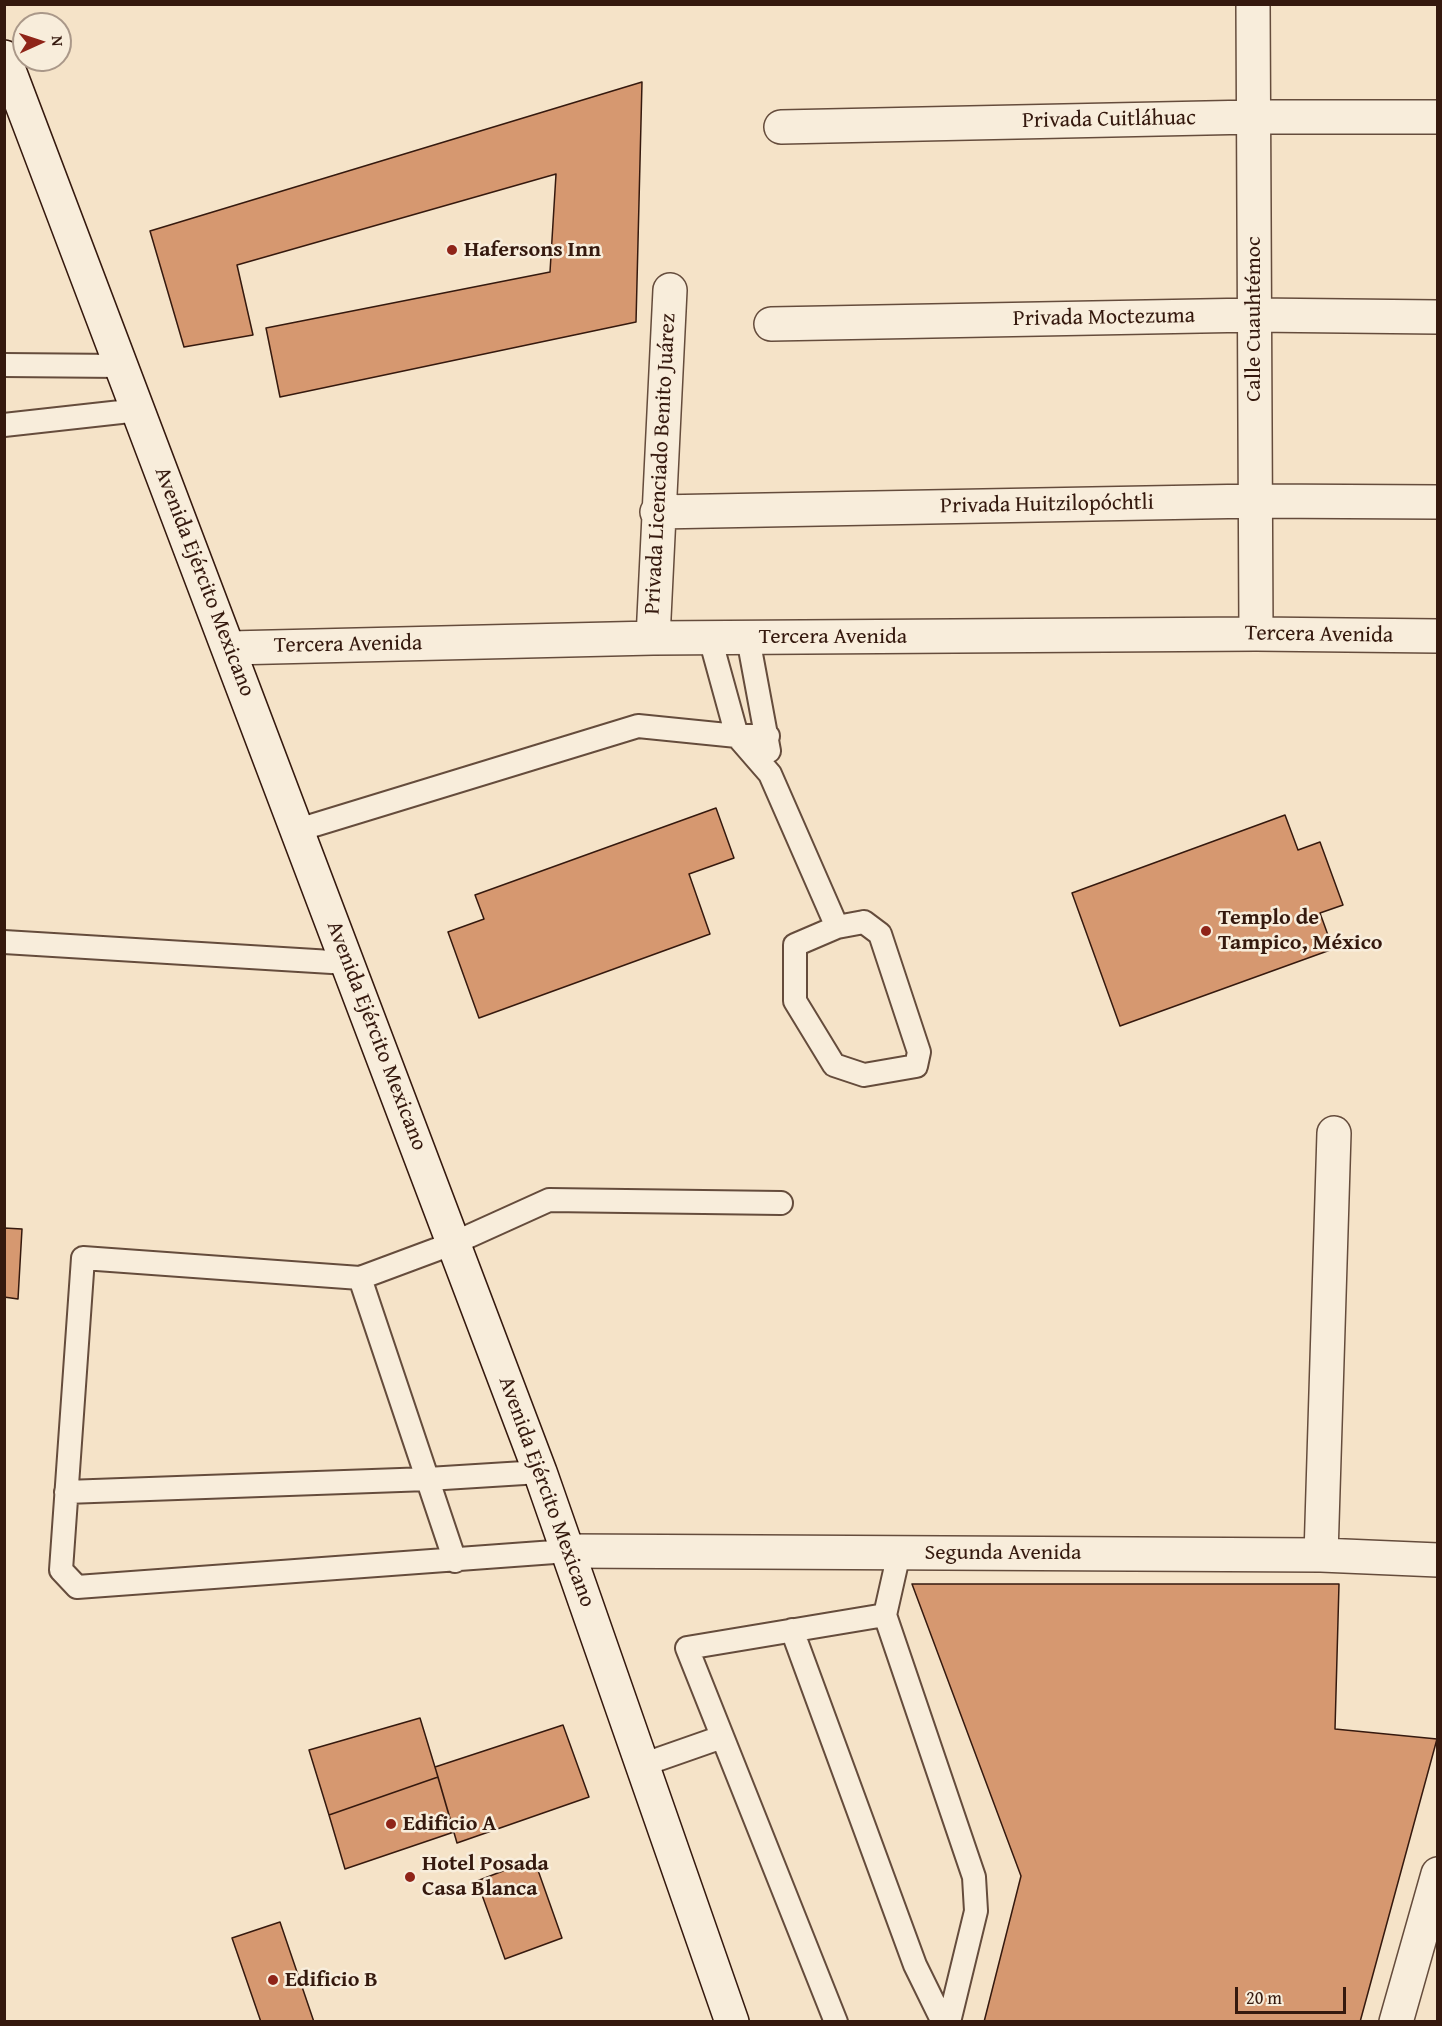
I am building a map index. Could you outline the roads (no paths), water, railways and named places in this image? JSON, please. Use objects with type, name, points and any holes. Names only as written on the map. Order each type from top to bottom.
[{"type":"street","name":"Calle Cuauhtémoc","points":[[1253,4],[1256,634]]},
{"type":"street","name":"Avenida Ejército Mexicano","points":[[4,57],[230,648],[540,1472],[732,2022]]},
{"type":"street","name":"Privada Cuitláhuac","points":[[781,127],[1253,117],[1437,117]]},
{"type":"street","name":"Privada Licenciado Benito Juárez","points":[[653,638],[657,512],[670,290]]},
{"type":"street","name":"Privada Moctezuma","points":[[771,324],[1254,315],[1437,317]]},
{"type":"street","name":"Privada Huitzilopóchtli","points":[[657,512],[1256,501],[1437,502]]},
{"type":"street","name":"Tercera Avenida","points":[[230,648],[653,638],[1256,634],[1437,636]]},
{"type":"street","points":[[1321,1555],[1334,1133]]},
{"type":"street","name":"Segunda Avenida","points":[[568,1551],[1321,1555],[1437,1560]]},
{"type":"street","points":[[1396,2022],[1437,1874]]},
{"type":"lane","points":[[4,365],[122,366]]},
{"type":"lane","points":[[4,425],[139,410]]},
{"type":"lane","points":[[710,638],[737,736],[770,774],[837,927]]},
{"type":"lane","points":[[748,638],[768,736],[770,774]]},
{"type":"lane","points":[[298,830],[638,726],[737,736],[768,736]]},
{"type":"lane","points":[[864,922],[880,934],[919,1052],[916,1066],[864,1075],[834,1065],[795,1001],[795,945],[837,927],[864,922]]},
{"type":"lane","points":[[4,942],[348,963]]},
{"type":"lane","points":[[568,1551],[77,1587],[61,1570],[83,1258],[360,1278],[454,1243],[549,1200],[781,1203]]},
{"type":"lane","points":[[360,1278],[455,1561]]},
{"type":"lane","points":[[66,1492],[428,1479],[540,1472]]},
{"type":"lane","points":[[899,1553],[885,1615],[974,1877],[976,1911],[949,2022]]},
{"type":"lane","points":[[836,2022],[687,1648],[885,1615]]},
{"type":"lane","points":[[792,1630],[915,1965],[943,2022]]},
{"type":"lane","points":[[642,1765],[722,1737]]},
{"type":"place","name":"Hafersons Inn","points":[[452,250]]},
{"type":"place","name":"Templo de Tampico, México","points":[[1206,931]]},
{"type":"place","name":"Edificio A","points":[[391,1824]]},
{"type":"place","name":"Hotel Posada Casa Blanca","points":[[410,1877]]},
{"type":"place","name":"Edificio B","points":[[273,1980]]}]
